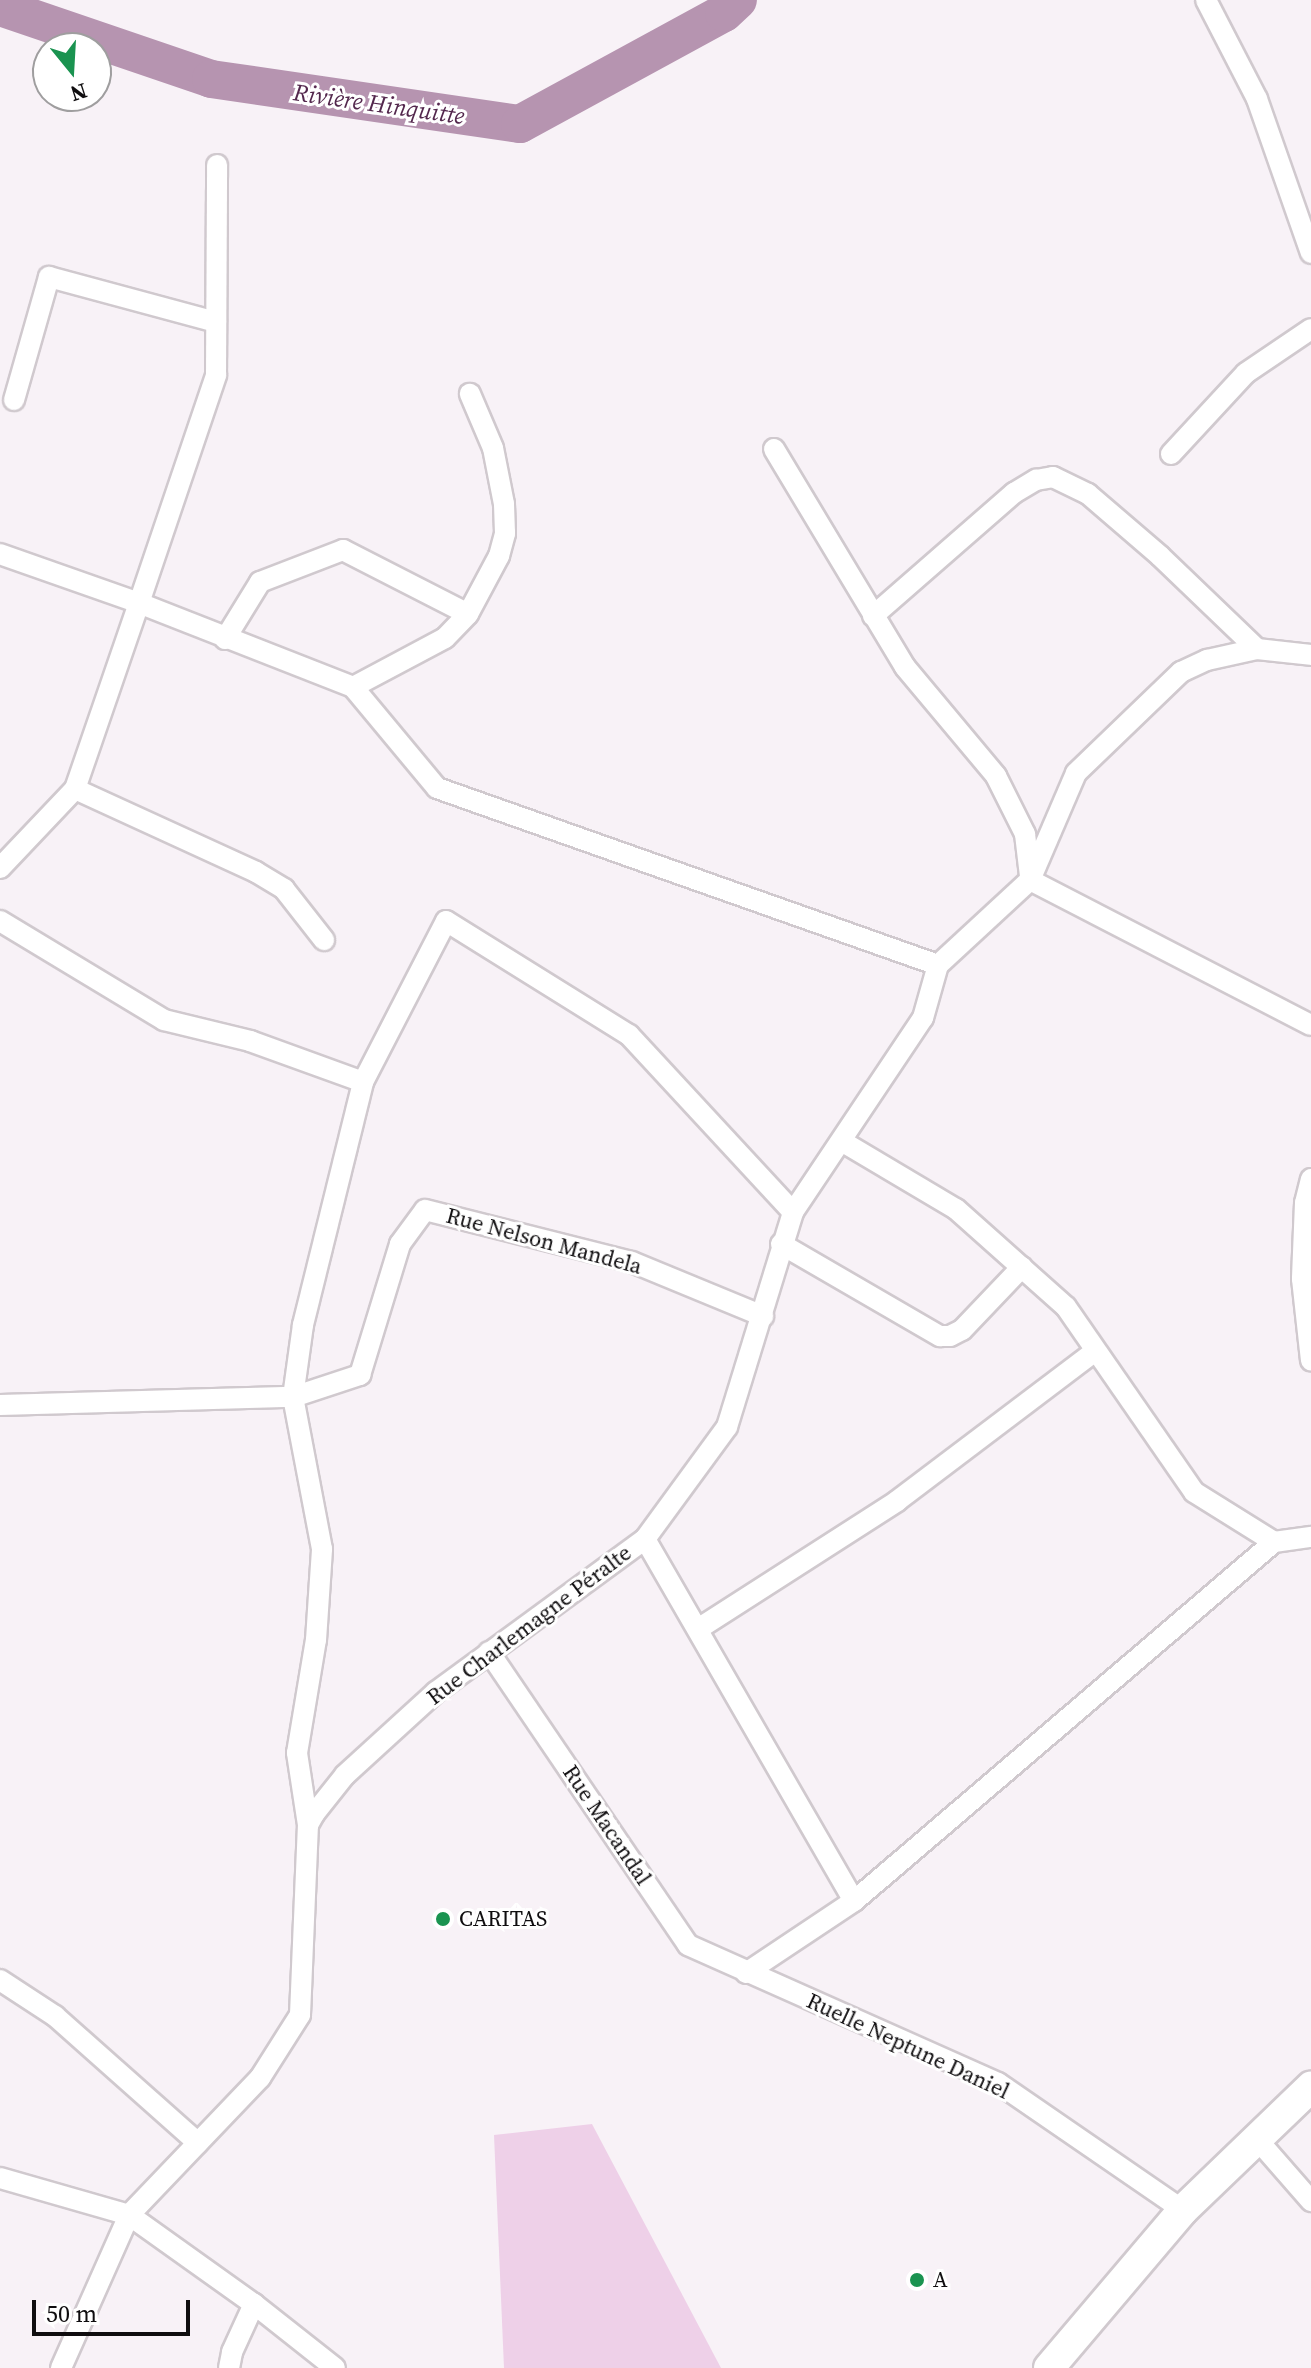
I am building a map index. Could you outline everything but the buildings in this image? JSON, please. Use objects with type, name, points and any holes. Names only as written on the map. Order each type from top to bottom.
[{"type":"main road","points":[[1049,2368],[1183,2210],[1311,2087]]},
{"type":"street","points":[[1206,0],[1257,99],[1311,253]]},
{"type":"street","points":[[0,868],[75,789],[216,375],[217,165]]},
{"type":"street","points":[[14,400],[49,277],[216,322]]},
{"type":"street","points":[[1171,454],[1246,373],[1311,329]]},
{"type":"street","points":[[353,687],[445,638],[468,614],[499,556],[505,533],[504,504],[493,448],[470,394]]},
{"type":"street","points":[[774,449],[905,667],[996,776],[1025,834],[1030,880]]},
{"type":"street","points":[[873,616],[1014,493],[1036,480],[1053,477],[1088,494],[1160,556],[1257,649]]},
{"type":"street","points":[[225,639],[260,582],[343,550],[468,614]]},
{"type":"street","points":[[0,554],[139,603],[353,687],[437,788],[938,965],[1030,880],[1076,773],[1181,672],[1207,660],[1257,649],[1311,655]]},
{"type":"street","points":[[75,789],[256,872],[284,889],[324,940]]},
{"type":"street","points":[[1030,880],[1311,1025]]},
{"type":"street","points":[[0,921],[164,1020],[250,1041],[363,1082]]},
{"type":"street","points":[[61,2368],[129,2215],[260,2078],[300,2015],[308,1825],[297,1753],[316,1640],[322,1549],[293,1397],[303,1325],[363,1082],[446,921],[629,1035],[793,1212]]},
{"type":"street","name":"Rue Charlemagne Péralte","points":[[308,1825],[345,1775],[382,1738],[489,1652],[645,1539],[727,1427],[793,1212],[843,1142],[923,1018],[938,965]]},
{"type":"street","points":[[843,1142],[956,1209],[1066,1307],[1194,1492],[1274,1542]]},
{"type":"street","points":[[1311,1179],[1305,1203],[1302,1279],[1311,1361]]},
{"type":"street","name":"Rue Nelson Mandela","points":[[0,1405],[293,1397],[360,1375],[400,1244],[425,1210],[632,1262],[763,1316]]},
{"type":"street","points":[[781,1244],[940,1336],[950,1336],[962,1330],[1022,1267]]},
{"type":"street","points":[[698,1629],[897,1501],[1095,1351]]},
{"type":"street","points":[[746,1973],[854,1901],[1274,1542],[1311,1537]]},
{"type":"street","points":[[645,1539],[854,1901]]},
{"type":"street","name":"Rue Macandal","points":[[489,1652],[688,1945],[746,1973]]},
{"type":"street","name":"Ruelle Neptune Daniel","points":[[746,1973],[998,2083],[1183,2210]]},
{"type":"street","points":[[0,1980],[55,2016],[198,2143]]},
{"type":"street","points":[[1256,2138],[1311,2201]]},
{"type":"street","points":[[0,2178],[129,2215],[254,2304],[335,2368]]},
{"type":"street","points":[[229,2368],[232,2352],[254,2304]]},
{"type":"shaded area","points":[[592,2124],[721,2368],[504,2368],[494,2135]]},
{"type":"waterway","name":"Rivière Hinquitte","points":[[0,7],[211,79],[520,124],[724,13],[738,0]]},
{"type":"place","name":"CARITAS","points":[[443,1919]]},
{"type":"place","name":"A","points":[[917,2280]]}]
